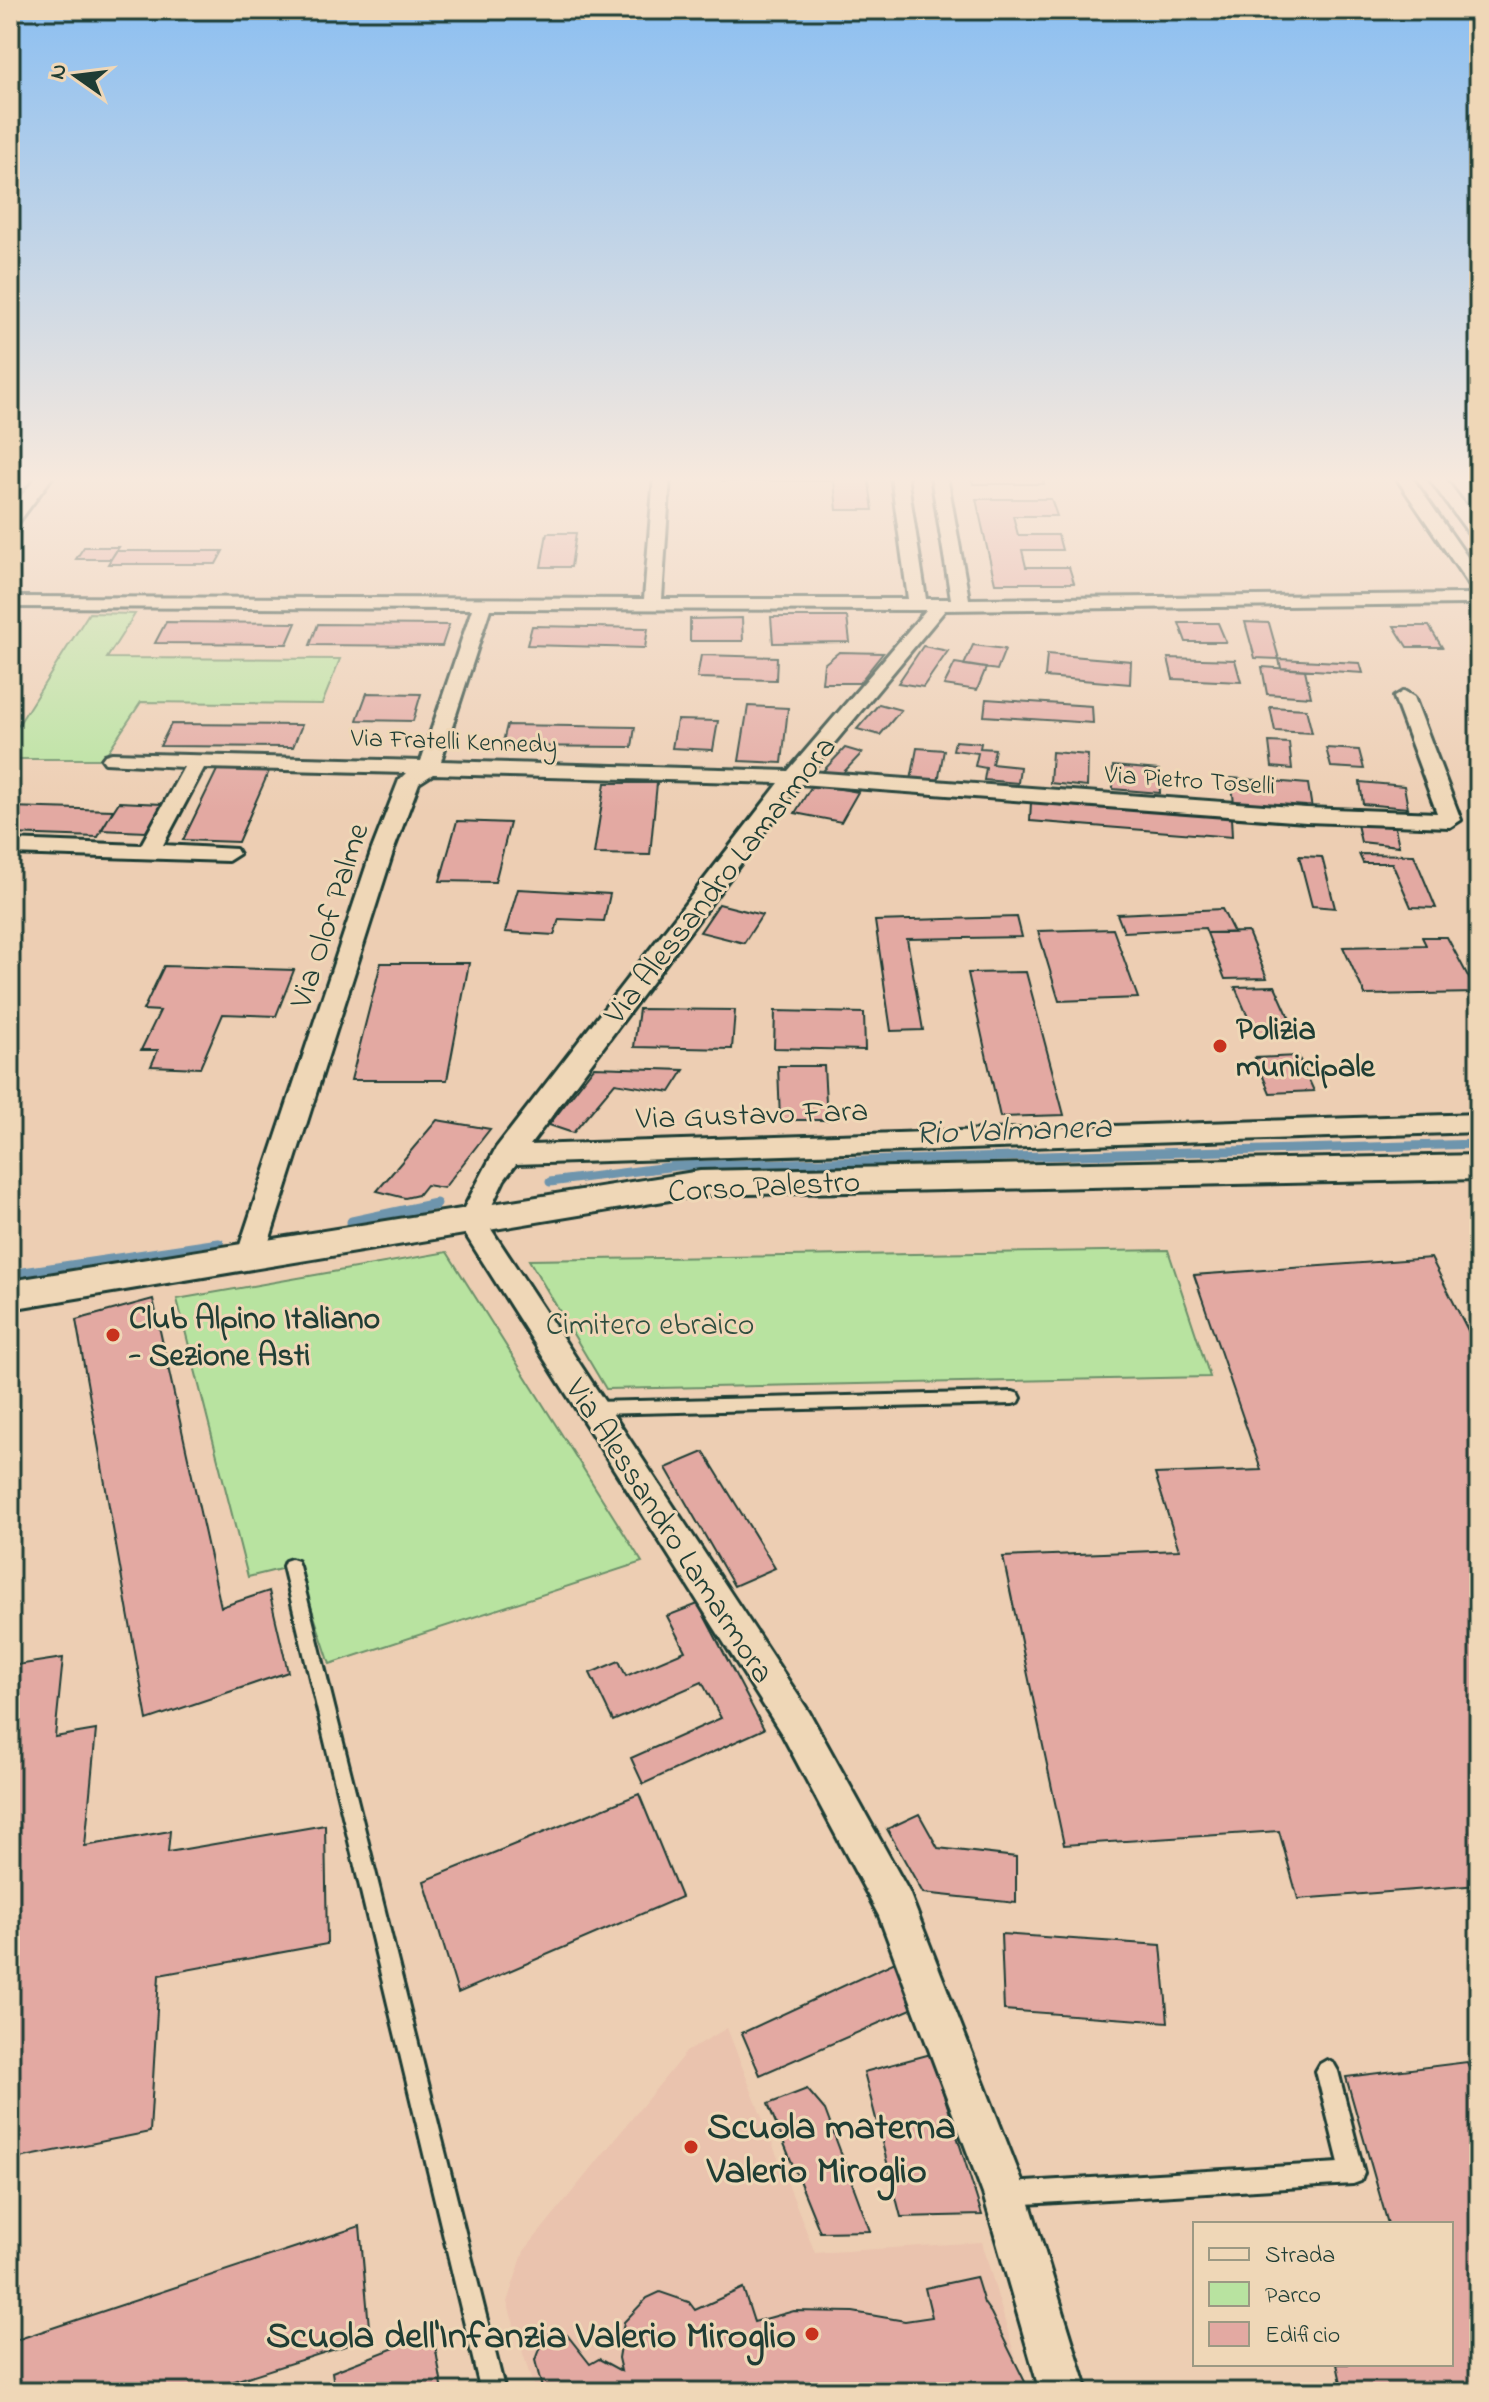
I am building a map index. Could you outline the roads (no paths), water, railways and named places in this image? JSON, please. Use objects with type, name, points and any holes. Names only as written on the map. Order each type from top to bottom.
[{"type":"street","points":[[653,603],[654,588]]},
{"type":"street","points":[[935,588],[940,605]]},
{"type":"street","points":[[940,588],[940,605]]},
{"type":"street","points":[[10,602],[940,605],[1473,602]]},
{"type":"street","name":"Via Olof Palme","points":[[250,1257],[383,849],[410,780],[429,767],[483,603]]},
{"type":"street","name":"Via Alessandro Lamarmora","points":[[940,605],[794,777],[506,1155],[471,1221],[796,1724],[895,1906],[1005,2194],[1064,2392]]},
{"type":"street","name":"Via Pietro Toselli","points":[[794,777],[1306,815],[1450,820],[1404,697]]},
{"type":"street","name":"Via Fratelli Kennedy","points":[[112,759],[794,777]]},
{"type":"street","points":[[148,852],[198,760]]},
{"type":"street","points":[[10,847],[228,854]]},
{"type":"street","name":"Via Gustavo Fara","points":[[506,1155],[1479,1123]]},
{"type":"street","name":"Corso Palestro","points":[[10,1295],[700,1183],[1479,1167]]},
{"type":"lane","points":[[594,1408],[1013,1398]]},
{"type":"lane","points":[[291,1566],[493,2392]]},
{"type":"lane","points":[[1005,2194],[1353,2173],[1327,2071]]},
{"type":"waterway","name":"Rio Valmanera","points":[[550,1182],[676,1166],[1479,1144]]},
{"type":"waterway","name":"Rio Valmanera","points":[[352,1222],[436,1204]]},
{"type":"waterway","name":"Rio Valmanera","points":[[10,1275],[219,1244]]},
{"type":"place","name":"Polizia municipale","points":[[1220,1046]]},
{"type":"place","name":"Club Alpino Italiano - Sezione Asti","points":[[113,1335]]},
{"type":"place","name":"Scuola materna Valerio Miroglio","points":[[691,2147]]},
{"type":"place","name":"Scuola dell'Infanzia Valerio Miroglio","points":[[812,2334]]},
{"type":"park label","name":"Cimitero ebraico","points":[[650,1323]]}]
